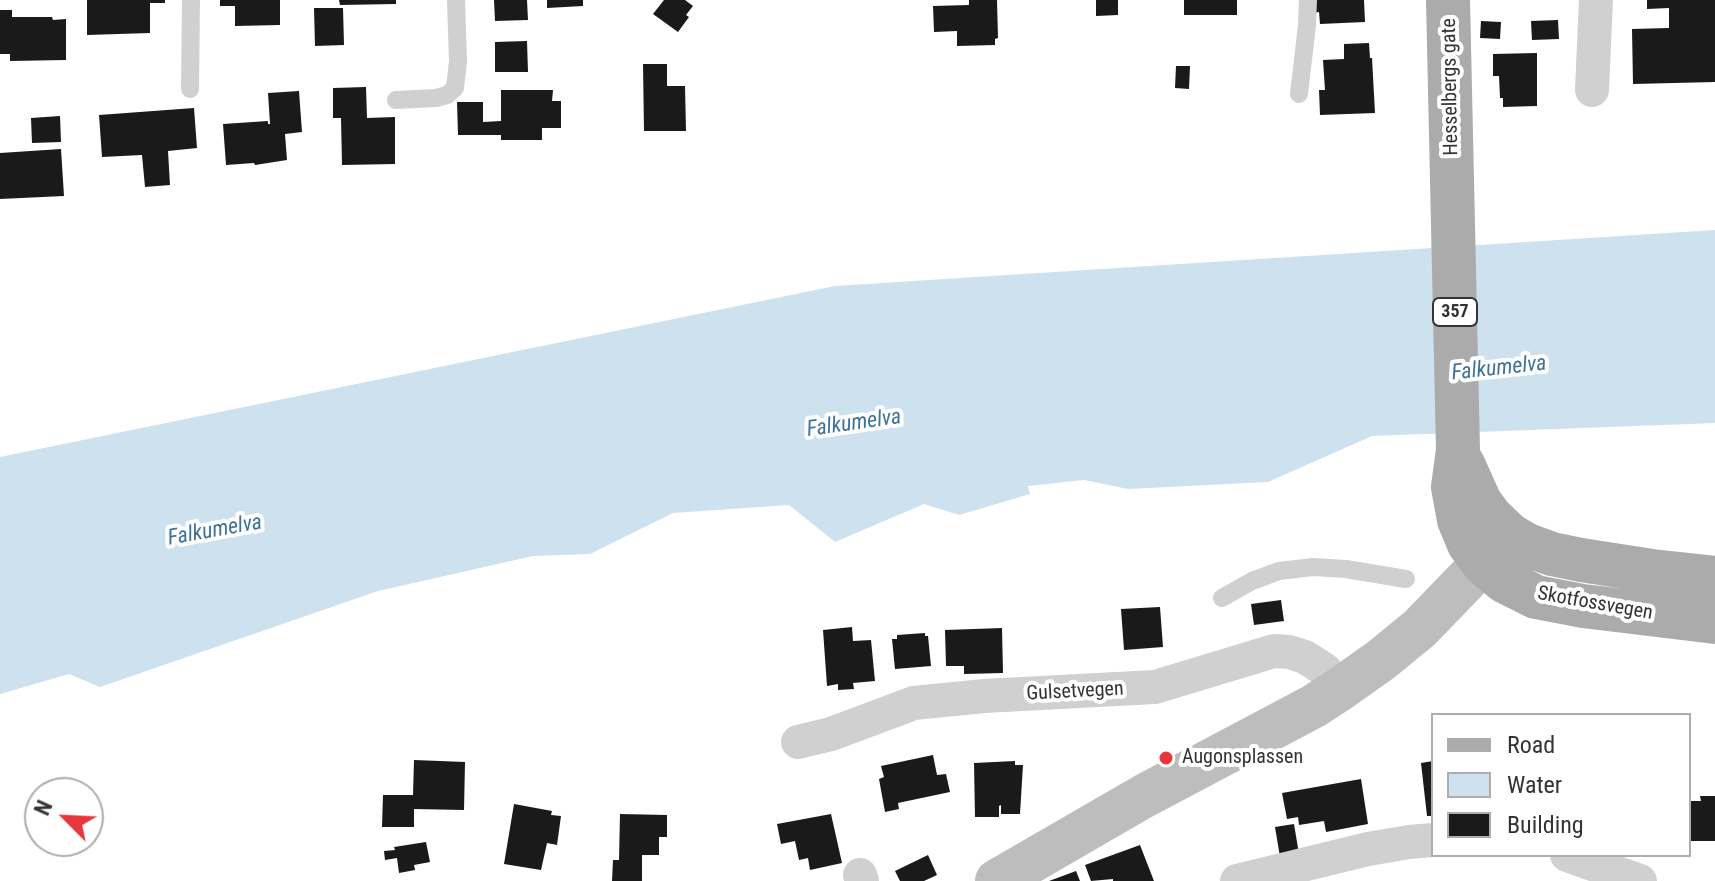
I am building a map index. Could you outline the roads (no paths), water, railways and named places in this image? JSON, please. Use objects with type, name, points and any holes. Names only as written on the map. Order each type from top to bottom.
[{"type":"main road","name":"Hesselbergs gate","points":[[1448,0],[1458,450],[1453,487],[1459,520],[1469,544],[1497,549]]},
{"type":"main road","name":"Skotfossvegen","points":[[1715,578],[1552,554],[1527,545],[1497,549],[1504,581],[1536,597],[1715,622]]},
{"type":"main road","points":[[997,881],[1340,689],[1420,628],[1497,549]]},
{"type":"street","points":[[1592,90],[1596,0]]},
{"type":"street","name":"Gulsetvegen","points":[[798,742],[831,734],[914,703],[1155,687],[1274,651],[1305,657],[1325,670],[1340,689]]},
{"type":"street","points":[[1237,881],[1368,849],[1431,840]]},
{"type":"street","points":[[1573,857],[1640,881]]},
{"type":"lane","points":[[190,89],[191,0]]},
{"type":"lane","points":[[396,100],[436,98],[447,95],[455,88],[458,61],[456,0]]},
{"type":"lane","points":[[1299,94],[1308,0]]},
{"type":"lane","points":[[1222,598],[1252,581],[1290,569],[1346,569],[1406,579]]},
{"type":"water","name":"Falkumelva","points":[[1715,230],[1715,423],[1372,436],[1268,482],[1128,489],[1084,480],[1028,486],[1030,494],[959,515],[924,504],[835,542],[789,505],[673,513],[590,554],[533,556],[378,591],[100,687],[69,674],[0,694],[0,457],[835,286]]},
{"type":"place","name":"Augonsplassen","points":[[1166,758]]}]
